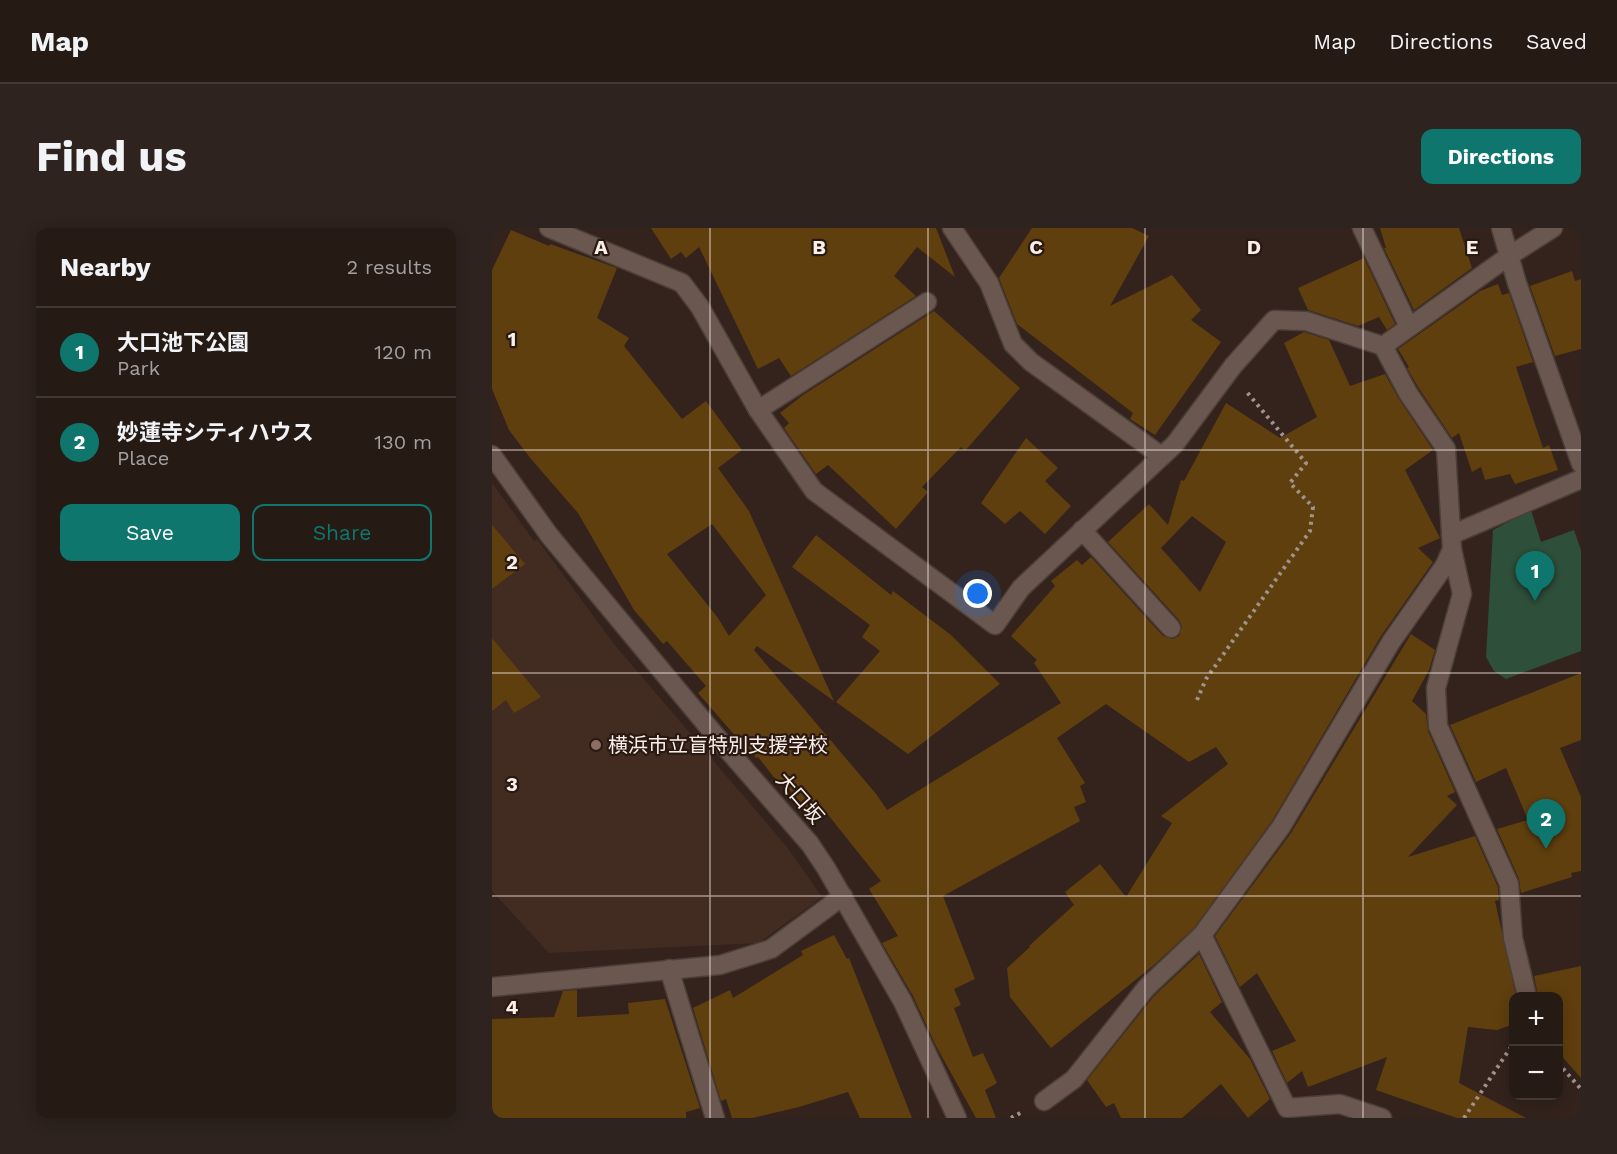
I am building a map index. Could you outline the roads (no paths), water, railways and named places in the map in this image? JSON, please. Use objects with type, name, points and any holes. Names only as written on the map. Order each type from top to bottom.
[{"type":"street","points":[[952,228],[989,283],[1013,344],[1031,362],[1160,455]]},
{"type":"street","points":[[1362,228],[1409,327]]},
{"type":"street","points":[[1501,228],[1517,283],[1581,464]]},
{"type":"street","points":[[1383,346],[1509,256],[1553,228]]},
{"type":"street","points":[[557,230],[682,283],[700,307],[758,410],[814,491],[995,625],[1021,588],[1174,444],[1229,371],[1274,320],[1306,321],[1383,346],[1408,393],[1446,449],[1451,542],[1462,594],[1436,687],[1437,726],[1509,884],[1513,938],[1526,992]]},
{"type":"street","points":[[758,410],[927,302]]},
{"type":"street","name":"大口坂","points":[[492,455],[549,535],[720,741],[810,844],[843,896],[903,1002],[957,1118]]},
{"type":"street","points":[[1451,542],[1581,479]]},
{"type":"street","points":[[1082,530],[1171,628]]},
{"type":"street","points":[[1044,1101],[1074,1079],[1146,988],[1203,935],[1281,827],[1390,642],[1445,566],[1451,542]]},
{"type":"street","points":[[492,987],[720,964],[771,949],[843,896]]},
{"type":"street","points":[[1203,935],[1287,1108],[1340,1104],[1382,1118]]},
{"type":"street","points":[[669,969],[715,1118]]},
{"type":"place","name":"大口池下公園","points":[[1535,601]]},
{"type":"place","name":"横浜市立盲特別支援学校","points":[[596,745]]},
{"type":"place","name":"妙蓮寺シティハウス","points":[[1546,849]]}]
